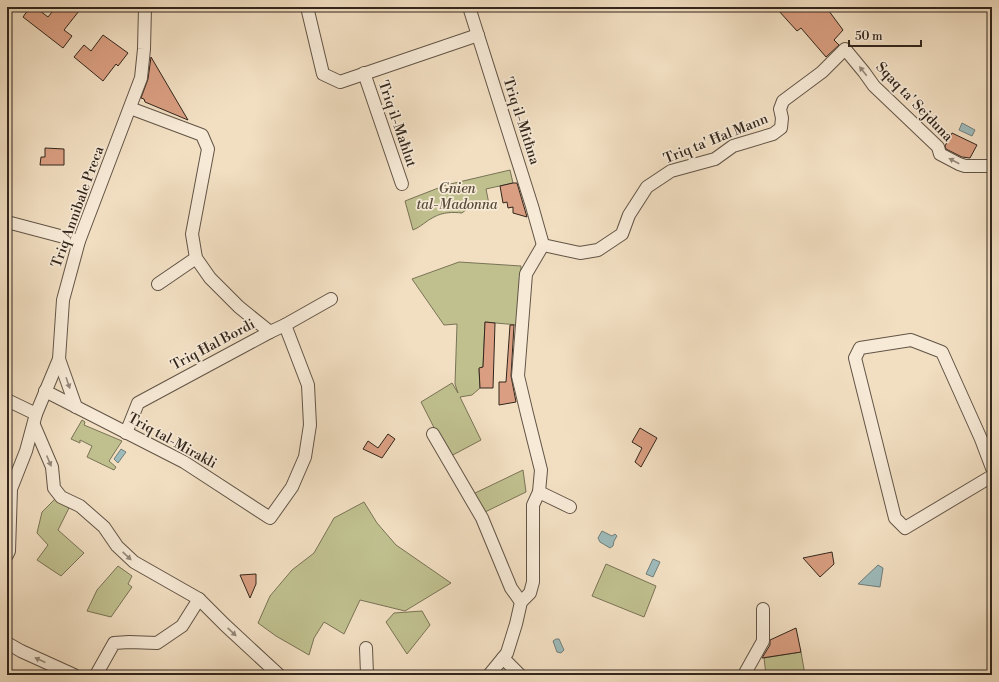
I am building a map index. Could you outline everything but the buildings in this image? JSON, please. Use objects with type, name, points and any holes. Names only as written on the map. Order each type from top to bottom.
[{"type":"street","name":"Triq Annibale Preca","points":[[7,555],[9,551],[11,490],[26,451],[45,391],[59,358],[62,300],[79,241],[141,78],[144,50],[145,7]]},
{"type":"street","points":[[307,7],[323,74],[340,82],[478,35]]},
{"type":"street","name":"Triq il-Mitħna","points":[[469,7],[543,245]]},
{"type":"street","name":"Triq ta' Ħal Mann","points":[[543,245],[580,253],[598,250],[622,234],[629,215],[648,187],[671,171],[715,158],[733,146],[773,134],[780,128],[782,118],[780,109],[783,101],[822,72],[845,49]]},
{"type":"street","name":"Sqaq ta' Sejduna","points":[[845,49],[874,86],[938,147],[940,154],[965,166],[992,166]]},
{"type":"street","name":"Triq il-Maħlut","points":[[364,73],[402,184]]},
{"type":"street","points":[[130,108],[202,135],[208,149],[192,234],[196,258],[210,278],[239,307],[270,332]]},
{"type":"street","points":[[7,222],[79,241]]},
{"type":"street","points":[[489,675],[507,653],[516,624],[520,602],[530,593],[533,582],[533,505],[539,492],[542,470],[526,414],[518,376],[526,274],[543,245]]},
{"type":"street","points":[[158,284],[196,258]]},
{"type":"street","name":"Triq Ħal Bordi","points":[[126,433],[138,403],[331,299]]},
{"type":"street","name":"Triq tal-Mirakli","points":[[45,391],[184,462],[270,518],[292,487],[305,457],[310,425],[308,385],[285,325]]},
{"type":"street","points":[[992,468],[987,438],[942,352],[911,340],[860,348],[855,358],[895,518],[905,528],[992,476]]},
{"type":"street","points":[[59,358],[76,407]]},
{"type":"street","points":[[7,400],[35,420],[52,467],[54,488],[61,497],[80,506],[104,527],[117,546],[134,562],[199,599],[279,675]]},
{"type":"street","points":[[433,434],[482,518],[511,588],[520,602]]},
{"type":"street","points":[[539,492],[570,507]]},
{"type":"street","points":[[96,675],[114,644],[129,642],[157,643],[182,626],[199,599]]},
{"type":"street","points":[[744,675],[763,642],[763,609]]},
{"type":"street","points":[[7,643],[74,675]]},
{"type":"street","points":[[366,648],[368,675]]},
{"type":"street","points":[[503,658],[520,675]]},
{"type":"green space","name":"Gnien tal-Madonna","points":[[510,170],[513,183],[486,189],[489,204],[467,209],[462,213],[441,214],[431,218],[413,230],[405,201],[446,185]]},
{"type":"green space","points":[[459,262],[521,266],[518,325],[485,322],[483,367],[479,369],[480,388],[472,395],[460,397],[481,440],[449,457],[421,402],[452,383],[458,393],[455,384],[457,324],[444,325],[412,279]]},
{"type":"green space","points":[[82,420],[85,422],[84,425],[122,441],[109,461],[116,467],[114,470],[87,457],[92,446],[80,440],[80,443],[71,439]]},
{"type":"green space","points":[[523,470],[526,492],[483,513],[471,495]]},
{"type":"green space","points":[[56,498],[69,508],[58,530],[84,553],[61,576],[37,560],[48,545],[37,533],[42,512]]},
{"type":"green space","points":[[364,502],[377,523],[396,545],[451,583],[405,611],[360,600],[344,634],[324,622],[314,638],[309,655],[276,636],[258,623],[270,596],[292,570],[314,553],[334,518]]},
{"type":"green space","points":[[606,564],[656,586],[644,617],[592,596]]},
{"type":"green space","points":[[118,566],[132,576],[128,584],[132,587],[111,617],[87,611],[97,590]]},
{"type":"green space","points":[[422,611],[430,625],[407,654],[386,622],[394,613]]},
{"type":"green space","points":[[801,652],[805,675],[766,675],[764,658]]},
{"type":"water","points":[[962,123],[975,130],[972,136],[959,130]]},
{"type":"water","points":[[121,449],[126,452],[118,463],[114,459]]},
{"type":"water","points":[[602,531],[612,536],[615,534],[617,536],[613,546],[610,548],[600,542],[598,538]]},
{"type":"water","points":[[653,559],[660,562],[653,577],[646,574]]},
{"type":"water","points":[[878,565],[883,568],[880,587],[858,584]]},
{"type":"water","points":[[559,639],[564,650],[561,653],[557,652],[553,641]]}]
